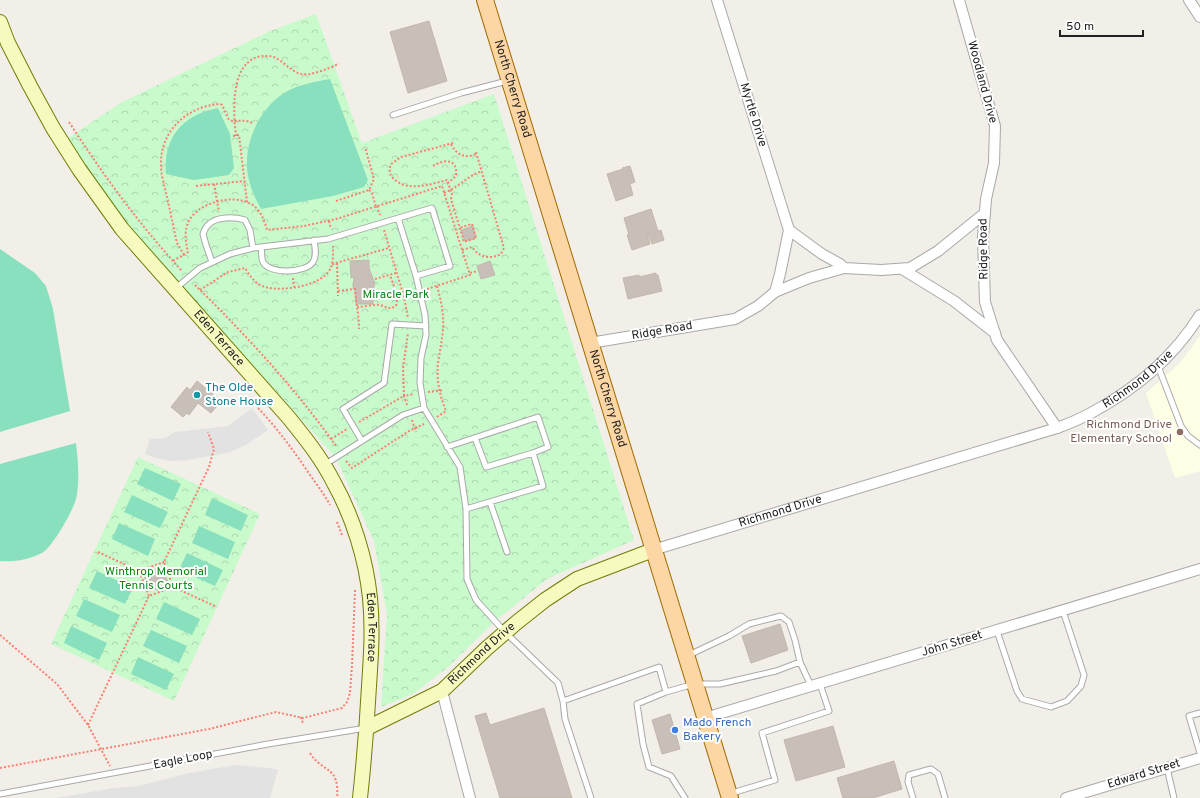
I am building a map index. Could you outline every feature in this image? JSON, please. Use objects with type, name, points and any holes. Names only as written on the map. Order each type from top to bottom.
[{"type":"main road","name":"North Cherry Road","points":[[485,0],[729,796]]},
{"type":"street","name":"Myrtle Drive","points":[[717,0],[789,230]]},
{"type":"street","name":"Woodland Drive","points":[[959,0],[995,126],[994,163],[986,199],[985,213]]},
{"type":"street","points":[[1189,0],[1200,17]]},
{"type":"street","name":"Eden Terrace","points":[[0,22],[8,43],[53,128],[79,169],[122,229],[289,418],[314,449],[335,483],[351,520],[363,558],[370,597],[372,637],[367,728],[360,798]]},
{"type":"street","name":"Ridge Road","points":[[590,343],[735,319],[758,306],[775,292],[809,278],[844,268],[882,270],[910,268],[938,251],[985,213]]},
{"type":"street","name":"Ridge Road","points":[[985,213],[983,237],[985,302],[997,340],[1057,428]]},
{"type":"street","points":[[775,292],[789,230],[844,268]]},
{"type":"street","name":"Ridge Road","points":[[902,268],[954,301],[995,333]]},
{"type":"street","name":"Richmond Drive","points":[[367,728],[442,691],[506,632],[546,600],[577,579],[653,550],[1057,428],[1090,414],[1120,396],[1158,366],[1174,349],[1200,315]]},
{"type":"street","name":"John Street","points":[[705,718],[1200,570]]},
{"type":"street","points":[[442,691],[470,798]]},
{"type":"street","name":"Edward Street","points":[[1066,798],[1200,758]]},
{"type":"lane","points":[[393,115],[462,93],[510,80]]},
{"type":"lane","points":[[175,289],[200,268],[230,254],[253,248],[328,239],[432,208],[450,266],[416,276]]},
{"type":"lane","points":[[212,262],[203,234],[208,224],[222,218],[235,217],[245,220],[250,230],[253,248]]},
{"type":"lane","points":[[398,218],[423,301],[425,315],[426,335],[421,358],[420,383],[424,408],[460,467],[466,509],[468,580],[476,600],[558,683],[563,700],[565,718],[591,798]]},
{"type":"lane","points":[[262,247],[262,261],[268,268],[279,271],[304,268],[312,263],[316,255],[314,240]]},
{"type":"lane","points":[[362,441],[343,409],[384,383],[392,324],[426,326]]},
{"type":"lane","points":[[1158,366],[1181,426],[1188,436],[1200,445]]},
{"type":"lane","points":[[324,465],[403,415],[424,408]]},
{"type":"lane","points":[[447,447],[538,417],[548,447],[486,467],[475,438]]},
{"type":"lane","points":[[466,509],[544,486],[533,452]]},
{"type":"lane","points":[[490,502],[507,552]]},
{"type":"lane","points":[[997,630],[1017,691],[1022,700],[1051,707],[1067,701],[1081,686],[1084,675],[1062,611]]},
{"type":"lane","points":[[686,656],[729,636],[749,624],[780,616],[789,622],[800,662],[816,685],[829,711],[762,733],[775,780],[729,796]]},
{"type":"lane","points":[[685,798],[672,776],[649,767],[643,744],[637,704],[666,692],[694,684],[720,684],[776,671],[800,662]]},
{"type":"lane","points":[[563,700],[659,667],[666,692]]},
{"type":"lane","points":[[1200,713],[1189,716],[1200,753]]},
{"type":"lane","name":"Eagle Loop","points":[[0,794],[268,744],[367,728]]},
{"type":"lane","points":[[1167,768],[1174,798]]},
{"type":"lane","points":[[913,798],[908,782],[909,775],[931,769],[938,774],[945,798]]},
{"type":"path","points":[[236,136],[234,103],[237,83],[244,67],[256,58],[270,56],[300,74],[312,73],[339,64]]},
{"type":"path","points":[[184,255],[177,243],[162,176],[161,166],[165,144],[175,125],[184,116],[204,106],[220,104],[229,120],[234,121],[245,119],[252,123]]},
{"type":"path","points":[[69,122],[116,192],[137,219],[182,270]]},
{"type":"path","points":[[233,136],[239,135],[247,202]]},
{"type":"path","points":[[459,228],[472,224],[476,238],[470,240],[464,242],[459,228],[450,199],[452,197],[451,190],[447,180],[422,186],[406,185],[394,179],[390,173],[390,166],[401,157],[452,144],[460,155],[470,156],[476,153],[504,248],[499,255],[485,257],[478,254],[472,247],[470,240]]},
{"type":"path","points":[[336,201],[368,190],[374,179],[365,147]]},
{"type":"path","points":[[433,166],[443,161],[452,163],[456,169],[456,176],[448,183]]},
{"type":"path","points":[[444,193],[451,190],[465,179],[482,171]]},
{"type":"path","points":[[196,186],[244,181]]},
{"type":"path","points":[[214,184],[217,202]]},
{"type":"path","points":[[173,261],[188,252],[186,233],[190,220],[198,211],[217,202],[233,199],[247,202],[258,210],[267,230],[304,226],[329,221],[442,186],[470,273]]},
{"type":"path","points":[[368,190],[372,193],[380,216]]},
{"type":"path","points":[[329,221],[332,232]]},
{"type":"path","points":[[462,250],[472,247]]},
{"type":"path","points":[[332,264],[389,248]]},
{"type":"path","points":[[337,263],[338,296]]},
{"type":"path","points":[[426,289],[478,271]]},
{"type":"path","points":[[375,279],[396,273]]},
{"type":"path","points":[[357,307],[380,305],[392,309],[396,306],[396,294],[390,275]]},
{"type":"path","points":[[195,285],[272,365],[315,416],[336,446]]},
{"type":"path","points":[[436,417],[446,411],[439,391],[437,378],[443,329],[442,311],[437,286]]},
{"type":"path","points":[[338,291],[355,288],[359,329]]},
{"type":"path","points":[[428,392],[443,390]]},
{"type":"path","points":[[407,406],[404,396],[415,394]]},
{"type":"path","points":[[258,408],[279,430],[297,454],[324,493],[330,506]]},
{"type":"path","points":[[412,419],[416,432]]},
{"type":"path","points":[[346,461],[352,468],[425,423]]},
{"type":"path","points":[[139,571],[164,562],[209,467],[214,449],[208,432]]},
{"type":"path","points":[[336,520],[344,541]]},
{"type":"path","points":[[98,552],[139,571],[149,596]]},
{"type":"path","points":[[164,562],[173,587],[214,606]]},
{"type":"path","points":[[0,768],[209,729],[276,712],[301,718],[336,711],[342,708],[347,702],[350,693],[356,600],[355,586]]},
{"type":"path","points":[[88,725],[149,596],[173,587]]},
{"type":"path","points":[[0,635],[58,684],[88,725],[111,767]]},
{"type":"path","points":[[301,718],[303,724]]},
{"type":"path","points":[[310,753],[333,774],[338,790],[337,798]]},
{"type":"shaded area","name":"Richmond Drive Elementary School","points":[[1200,336],[1200,471],[1175,478],[1146,393],[1180,363]]},
{"type":"shaded area","points":[[252,408],[268,430],[246,445],[227,453],[187,460],[171,461],[145,454],[150,439],[165,438],[175,432],[228,426]]},
{"type":"shaded area","points":[[236,765],[278,770],[270,798],[56,798],[114,788],[139,786],[189,773]]},
{"type":"green space","name":"Miracle Park","points":[[316,14],[362,143],[494,94],[634,540],[547,579],[494,622],[448,667],[413,694],[381,707],[387,615],[374,541],[336,458],[224,333],[139,247],[62,142],[122,102],[270,31]]},
{"type":"green space","points":[[330,79],[368,180],[364,187],[333,196],[261,209],[252,189],[247,168],[249,146],[256,125],[269,106],[286,92],[302,85]]},
{"type":"green space","points":[[218,108],[230,134],[234,168],[229,175],[194,180],[166,174],[168,149],[178,130],[185,122],[195,116]]},
{"type":"green space","points":[[0,249],[35,273],[46,286],[53,309],[70,411],[0,432]]},
{"type":"green space","points":[[76,443],[78,464],[77,492],[74,505],[67,520],[51,544],[42,553],[21,560],[0,561],[0,464]]},
{"type":"green space","name":"Winthrop Memorial Tennis Courts","points":[[138,457],[260,514],[174,701],[51,644]]},
{"type":"green space","points":[[145,468],[181,484],[173,501],[137,484]]},
{"type":"green space","points":[[132,495],[168,512],[160,528],[124,512]]},
{"type":"green space","points":[[212,498],[248,515],[241,531],[205,515]]},
{"type":"green space","points":[[119,523],[155,539],[148,556],[112,539]]},
{"type":"green space","points":[[199,526],[235,542],[228,559],[192,543]]},
{"type":"green space","points":[[187,553],[223,570],[215,586],[179,570]]},
{"type":"green space","points":[[97,571],[133,588],[125,604],[89,588]]},
{"type":"green space","points":[[84,599],[120,615],[112,632],[76,616]]},
{"type":"green space","points":[[164,602],[200,619],[192,635],[156,619]]},
{"type":"green space","points":[[71,626],[107,643],[99,660],[64,643]]},
{"type":"green space","points":[[151,630],[187,646],[179,663],[143,646]]},
{"type":"green space","points":[[138,657],[174,674],[166,690],[131,674]]},
{"type":"building","points":[[429,21],[447,81],[408,93],[390,32]]},
{"type":"building","points":[[630,166],[635,182],[630,184],[633,195],[616,201],[607,174]]},
{"type":"building","points":[[651,209],[658,231],[661,230],[664,240],[652,244],[647,233],[650,244],[632,250],[627,235],[629,235],[624,218]]},
{"type":"building","points":[[473,226],[476,238],[465,241],[461,230]]},
{"type":"building","points":[[369,260],[369,268],[375,284],[373,289],[373,304],[356,304],[355,289],[353,289],[354,277],[351,278],[350,261]]},
{"type":"building","points":[[490,261],[495,275],[481,279],[477,266]]},
{"type":"building","points":[[656,273],[656,275],[658,275],[662,291],[628,299],[623,278],[639,275],[639,277]]},
{"type":"building","name":"The Olde Stone House","points":[[197,381],[221,401],[211,413],[198,403],[189,415],[187,413],[183,417],[171,407],[187,387],[190,390]]},
{"type":"building","points":[[162,567],[169,585],[150,591],[143,573]]},
{"type":"building","points":[[780,624],[788,650],[751,663],[742,636]]},
{"type":"building","points":[[544,708],[572,798],[500,798],[475,716],[486,713],[490,725]]},
{"type":"building","points":[[670,714],[680,749],[662,754],[652,720]]},
{"type":"building","points":[[833,726],[845,767],[796,781],[784,740]]},
{"type":"building","points":[[894,761],[902,789],[873,798],[843,798],[837,778]]},
{"type":"place","name":"The Olde Stone House","points":[[197,395]]},
{"type":"place","name":"Richmond Drive Elementary School","points":[[1180,432]]},
{"type":"place","name":"Mado French Bakery","points":[[675,730]]}]
